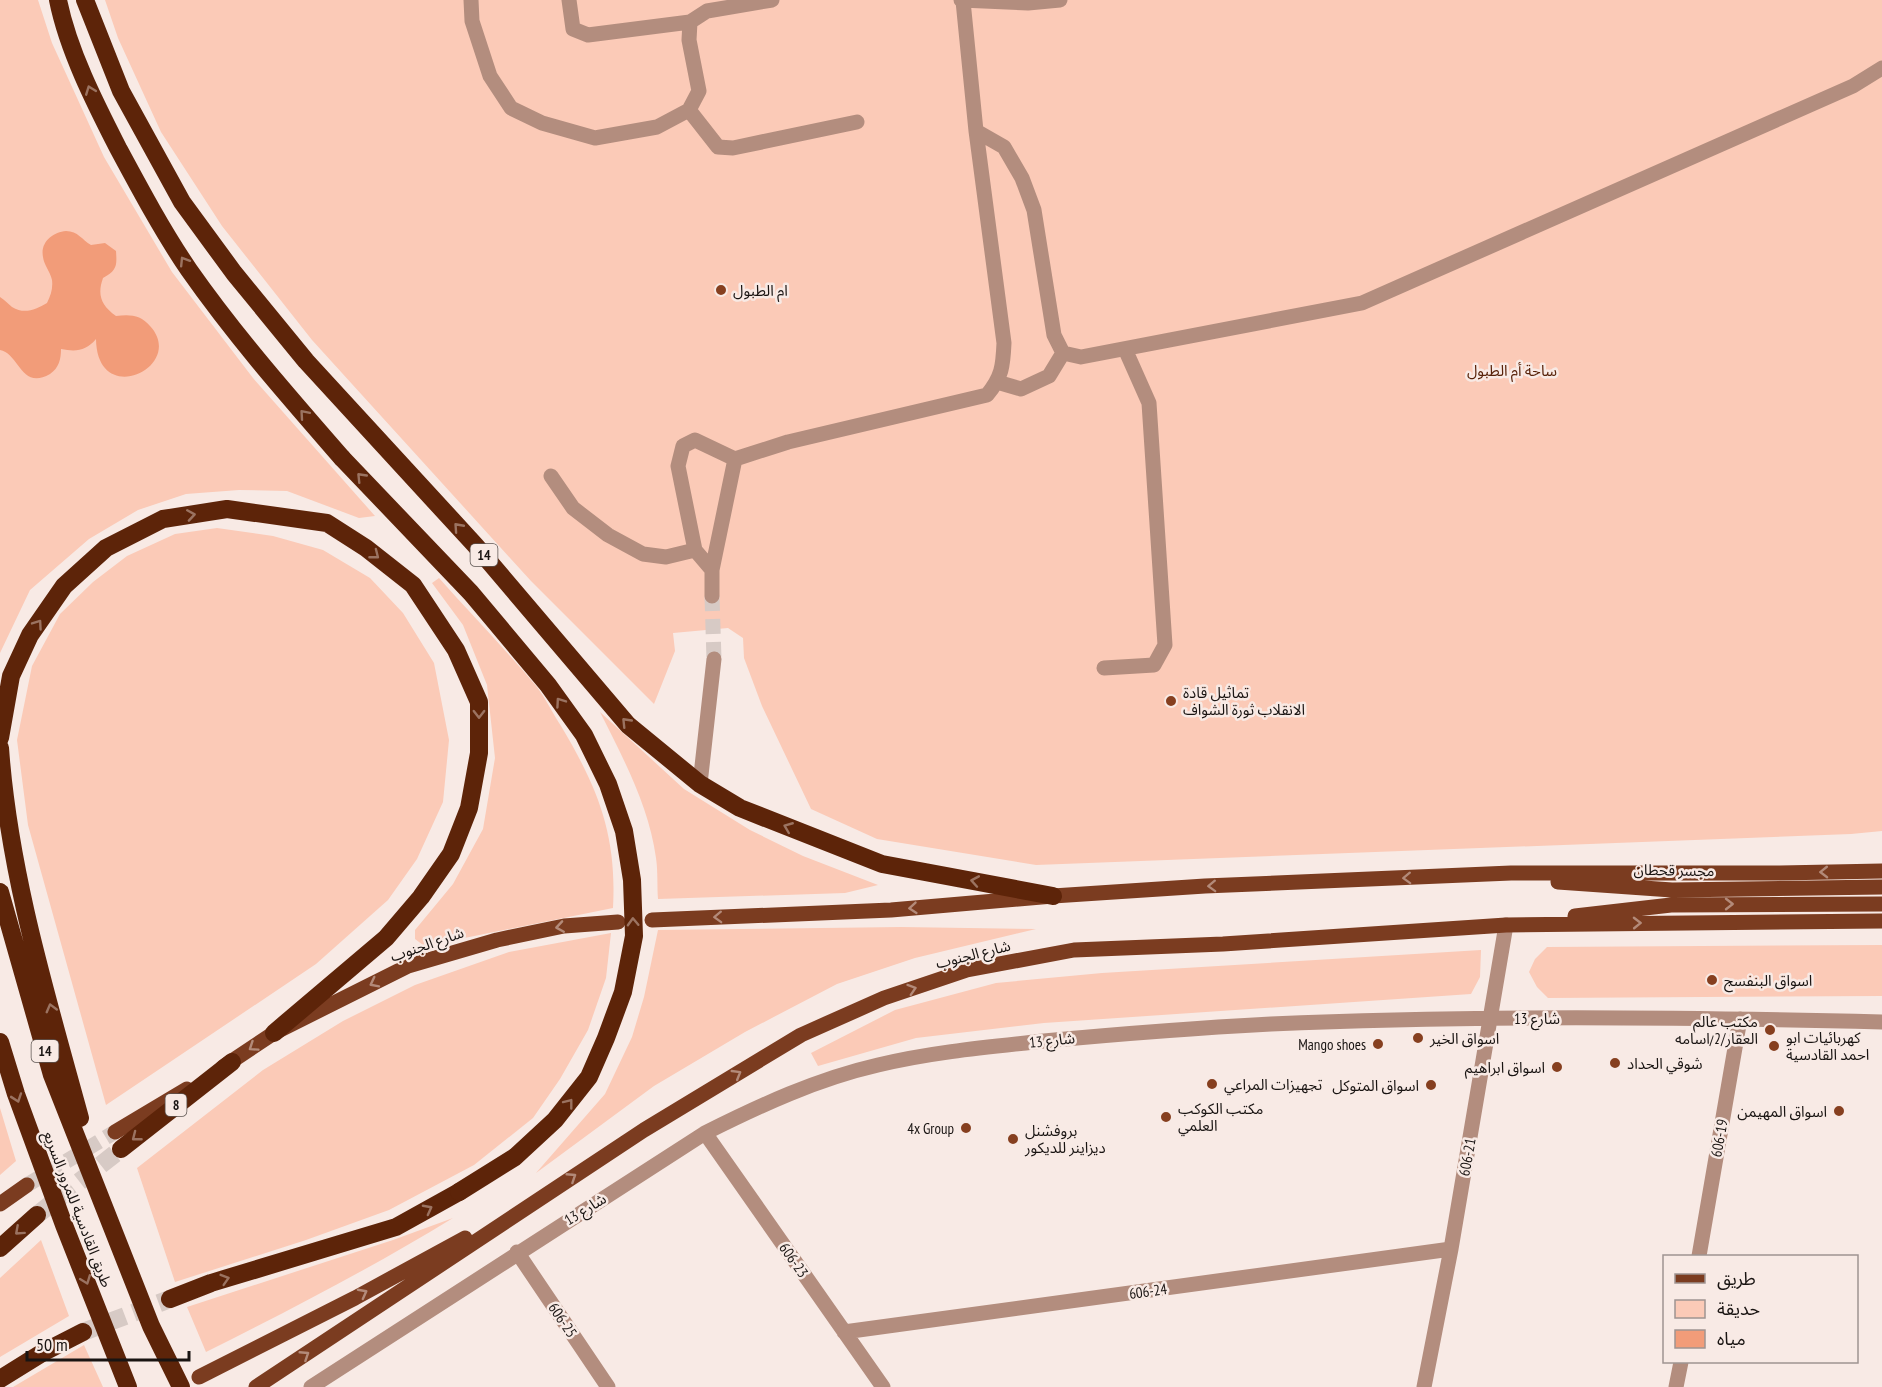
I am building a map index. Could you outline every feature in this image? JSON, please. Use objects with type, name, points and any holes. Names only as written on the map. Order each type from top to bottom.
[{"type":"highway","points":[[58,0],[62,17],[95,104],[145,198],[183,261],[260,365],[342,458],[471,592],[548,685],[584,735],[608,784],[624,831],[632,880],[634,936],[623,992],[606,1038],[589,1077],[555,1120],[515,1157],[396,1227],[211,1283],[170,1299]]},
{"type":"highway","name":"14","points":[[85,0],[127,101],[182,202],[234,273],[306,361],[475,545],[627,725],[700,784],[741,808],[882,864],[1053,896]]},
{"type":"highway","points":[[0,738],[11,676],[30,635],[64,586],[106,548],[163,519],[227,509],[327,523],[366,548],[413,585],[456,650],[479,702],[478,753],[469,808],[451,854],[407,914],[386,938],[274,1033]]},
{"type":"highway","points":[[0,748],[4,800],[22,893],[104,1207]]},
{"type":"highway","name":"14","points":[[0,892],[52,1075],[104,1207]]},
{"type":"highway","name":"طريق القادسية للمرور السريع","points":[[0,1042],[15,1094],[128,1387]]},
{"type":"highway","name":"8","points":[[118,1141],[232,1062]]},
{"type":"highway","name":"طريق القادسية للمرور السريع","points":[[104,1207],[152,1326],[181,1387]]},
{"type":"highway","points":[[0,1248],[37,1215]]},
{"type":"highway","points":[[0,1379],[42,1353],[83,1332]]},
{"type":"main road","points":[[652,920],[891,910],[1053,896],[1216,886],[1511,873],[1882,871]]},
{"type":"main road","name":"مجسر قحطان","points":[[1465,876],[1672,898],[1882,904]]},
{"type":"main road","name":"مجسر قحطان","points":[[1473,927],[1672,898],[1882,887]]},
{"type":"main road","points":[[1473,927],[1882,921]]},
{"type":"main road","name":"شارع الجنوب","points":[[232,1062],[274,1033],[408,966],[497,940],[564,926],[618,922]]},
{"type":"main road","name":"شارع الجنوب","points":[[256,1387],[644,1130],[801,1035],[884,998],[967,970],[1074,950],[1223,944],[1473,927]]},
{"type":"main road","points":[[0,1204],[27,1185]]},
{"type":"main road","name":"شارع الجنوب","points":[[199,1377],[355,1298],[536,1200]]},
{"type":"street","points":[[471,0],[472,21],[490,76],[511,108],[542,123],[595,138],[657,127],[689,110],[699,91],[689,40],[690,22]]},
{"type":"street","points":[[569,0],[573,28],[588,36],[690,22],[708,11],[772,0]]},
{"type":"street","points":[[712,570],[694,550],[678,466],[683,446],[695,440],[735,459],[788,442],[987,395],[997,382],[1003,366],[1004,343],[976,131],[962,1],[1028,3],[1060,0]]},
{"type":"street","points":[[1063,353],[1081,357],[1362,303],[1853,86],[1882,68]]},
{"type":"street","points":[[689,110],[718,147],[733,148],[857,122]]},
{"type":"street","points":[[976,131],[1004,147],[1022,178],[1034,210],[1054,335],[1063,353]]},
{"type":"street","points":[[1104,668],[1154,665],[1165,645],[1149,403],[1125,349]]},
{"type":"street","points":[[997,382],[1021,389],[1049,376],[1063,353]]},
{"type":"street","points":[[712,596],[712,570],[735,459]]},
{"type":"street","points":[[551,476],[573,508],[608,535],[643,554],[666,556],[694,550]]},
{"type":"street","points":[[700,784],[714,659]]},
{"type":"street","name":"606-21","points":[[1424,1387],[1451,1249],[1506,926]]},
{"type":"street","name":"شارع 13","points":[[311,1387],[705,1133],[760,1106],[817,1083],[876,1065],[936,1053],[1079,1038],[1325,1022],[1490,1018],[1882,1022]]},
{"type":"street","name":"606-19","points":[[1699,1255],[1740,1019]]},
{"type":"street","name":"606-23","points":[[705,1133],[883,1387]]},
{"type":"street","name":"606-24","points":[[844,1332],[1451,1249]]},
{"type":"street","name":"606-25","points":[[518,1252],[608,1387]]},
{"type":"street","points":[[1676,1387],[1680,1363]]},
{"type":"green space","points":[[0,0],[38,0],[52,43],[104,157],[172,272],[253,378],[375,516],[359,518],[287,491],[239,490],[186,494],[138,510],[89,539],[30,590],[0,653]]},
{"type":"green space","name":"ساحة أم الطبول","points":[[105,0],[1882,0],[1882,831],[1036,865],[877,839],[811,809],[762,706],[744,658],[743,638],[728,628],[673,633],[675,651],[654,704],[531,581],[312,340],[222,226],[161,132],[118,38]]},
{"type":"green space","points":[[217,528],[273,536],[323,550],[370,578],[403,613],[434,663],[449,740],[443,802],[417,859],[388,900],[316,964],[106,1105],[28,825],[17,740],[32,666],[60,614],[93,582],[127,556],[175,534]]},
{"type":"green space","points":[[439,578],[537,687],[574,749],[595,792],[608,835],[612,857],[613,908],[435,944],[423,945],[415,939],[415,930],[453,884],[483,829],[495,758],[487,685],[463,625],[432,583]]},
{"type":"green space","points":[[600,712],[684,789],[750,830],[803,856],[878,885],[845,893],[658,899],[656,858],[648,820],[634,783]]},
{"type":"green space","points":[[901,927],[1036,929],[915,958],[837,984],[745,1032],[654,1086],[536,1173],[605,1094],[632,1037],[644,997],[658,930]]},
{"type":"green space","points":[[611,933],[606,978],[588,1030],[560,1079],[533,1118],[474,1165],[389,1210],[306,1240],[175,1282],[137,1168],[263,1070],[343,1021],[415,985],[509,952]]},
{"type":"green space","points":[[1882,945],[1882,996],[1548,998],[1537,987],[1529,972],[1535,959],[1547,947]]},
{"type":"green space","points":[[1481,950],[1480,977],[1471,994],[1044,1023],[916,1038],[818,1066],[811,1053],[895,1010],[996,983],[1102,973]]},
{"type":"green space","points":[[0,1108],[16,1161],[0,1175]]},
{"type":"green space","points":[[453,1218],[331,1288],[206,1352],[187,1307],[393,1240]]},
{"type":"green space","points":[[41,1240],[69,1316],[0,1357],[0,1278]]},
{"type":"green space","points":[[84,1345],[103,1387],[13,1387]]},
{"type":"water","points":[[66,231],[77,234],[91,245],[105,243],[116,251],[115,267],[103,278],[100,290],[104,304],[116,316],[139,317],[150,326],[158,341],[157,355],[149,366],[137,374],[123,377],[110,373],[100,360],[96,339],[80,350],[61,349],[56,369],[40,378],[26,375],[12,357],[0,350],[0,297],[21,311],[35,309],[47,303],[52,283],[44,260],[44,247],[52,236]]},
{"type":"tunnel","points":[[712,596],[714,659]]},
{"type":"tunnel","points":[[27,1185],[115,1132]]},
{"type":"tunnel","points":[[37,1215],[121,1149]]},
{"type":"tunnel","points":[[83,1332],[170,1299]]},
{"type":"place","name":"ام الطبول","points":[[721,290]]},
{"type":"place","name":"تماثيل قادة الانقلاب ثورة الشواف","points":[[1171,701]]},
{"type":"place","name":"اسواق البنفسج","points":[[1712,980]]},
{"type":"place","name":"مكتب عالم العقار/2/اسامه","points":[[1770,1030]]},
{"type":"place","name":"اسواق الخير","points":[[1418,1038]]},
{"type":"place","name":"Mango shoes","points":[[1378,1044]]},
{"type":"place","name":"كهربائيات ابو احمد القادسية","points":[[1774,1046]]},
{"type":"place","name":"شوقي الحداد","points":[[1615,1063]]},
{"type":"place","name":"اسواق ابراهيم","points":[[1557,1067]]},
{"type":"place","name":"تجهيزات المراعي","points":[[1212,1084]]},
{"type":"place","name":"اسواق المتوكل","points":[[1431,1085]]},
{"type":"place","name":"اسواق المهيمن","points":[[1839,1111]]},
{"type":"place","name":"مكتب الكوكب العلمي","points":[[1166,1117]]},
{"type":"place","name":"4x Group","points":[[966,1128]]},
{"type":"place","name":"بروفشنل ديزاينر للديكور","points":[[1013,1139]]}]
